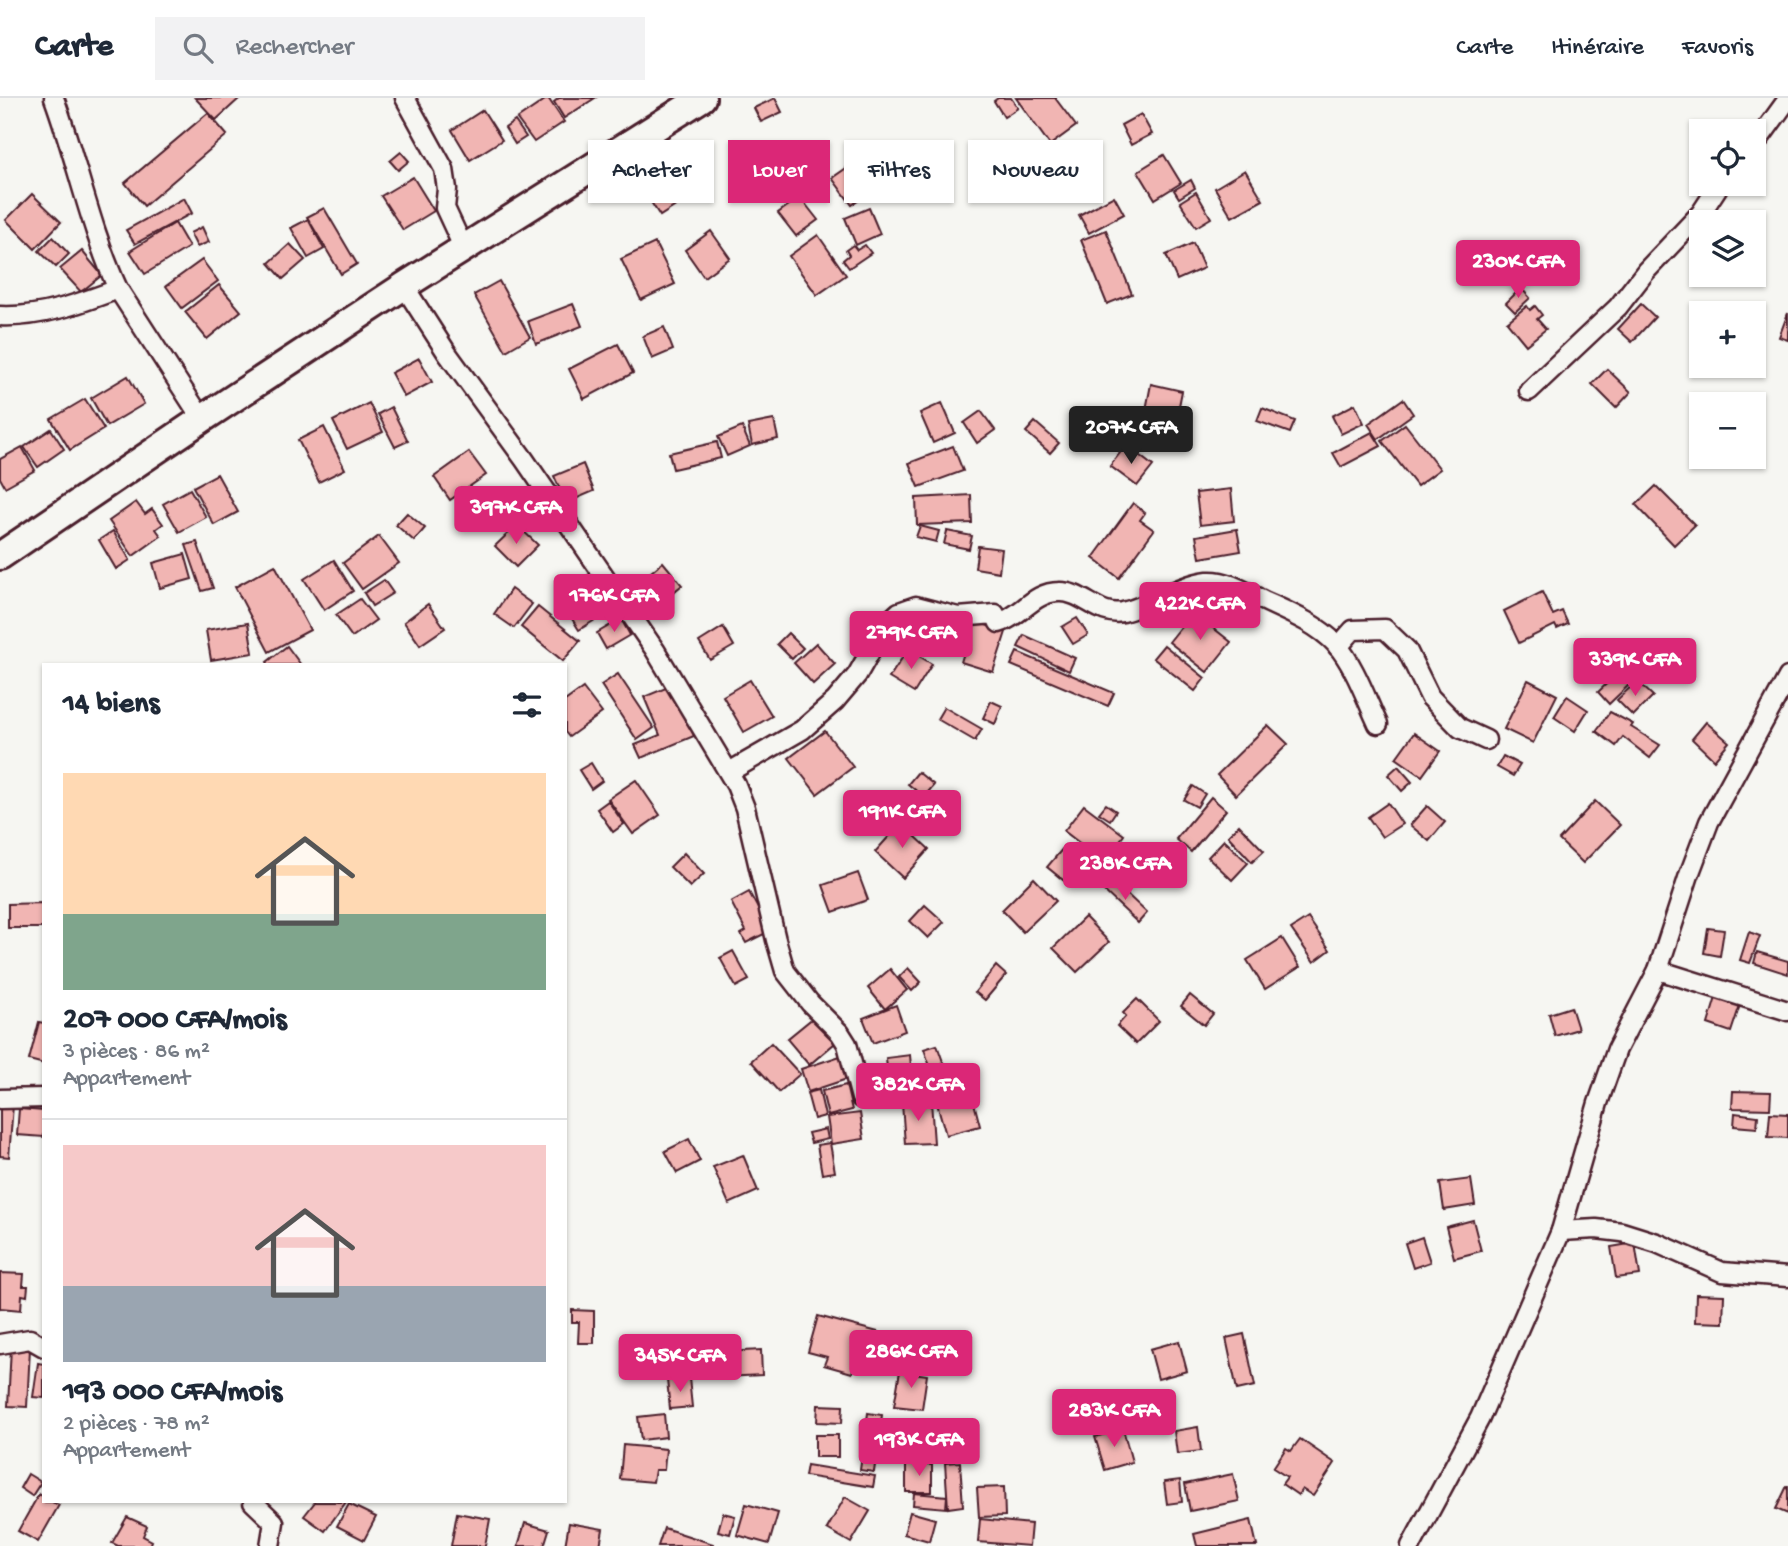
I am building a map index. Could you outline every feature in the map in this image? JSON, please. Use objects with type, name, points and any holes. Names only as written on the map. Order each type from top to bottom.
[{"type":"main road","points":[[0,556],[201,419],[404,286],[702,98]]},
{"type":"street","points":[[54,98],[104,258],[118,289],[201,419]]},
{"type":"street","points":[[404,98],[444,169],[447,189],[445,208],[464,249]]},
{"type":"street","points":[[1766,129],[1788,99]]},
{"type":"street","points":[[1530,391],[1618,307],[1646,271],[1701,213],[1712,196]]},
{"type":"street","points":[[404,286],[447,353],[524,458],[655,650],[729,772],[745,808],[785,971],[847,1044],[861,1098]]},
{"type":"street","points":[[0,316],[41,313],[94,299],[118,289]]},
{"type":"street","points":[[729,772],[802,730],[827,708],[857,675],[886,624],[899,611],[916,606],[958,617],[995,614],[999,623],[1016,615],[1030,602],[1051,593],[1072,593],[1111,613],[1135,608],[1172,592],[1210,581],[1229,584],[1304,619],[1338,647],[1378,724]]},
{"type":"street","points":[[1338,647],[1353,630],[1385,629],[1407,650],[1430,696],[1460,728],[1486,740]]},
{"type":"street","points":[[1411,1546],[1480,1418],[1561,1231],[1598,1103],[1617,1049],[1658,970],[1709,822],[1788,677]]},
{"type":"street","points":[[1658,970],[1788,1011]]},
{"type":"street","points":[[0,1100],[42,1098]]},
{"type":"street","points":[[1561,1231],[1596,1229],[1622,1232],[1657,1243],[1722,1272],[1788,1278]]},
{"type":"street","points":[[0,1345],[30,1339],[42,1346]]},
{"type":"street","points":[[254,1503],[274,1522],[270,1546]]},
{"type":"building","points":[[195,98],[240,98],[216,120]]},
{"type":"building","points":[[548,98],[564,122],[534,142],[517,119]]},
{"type":"building","points":[[559,98],[595,98],[564,118],[554,102]]},
{"type":"building","points":[[775,98],[782,112],[761,122],[754,108]]},
{"type":"building","points":[[998,98],[1011,98],[1018,108],[1004,117],[994,101]]},
{"type":"building","points":[[1016,98],[1055,98],[1076,126],[1057,140],[1046,140]]},
{"type":"building","points":[[483,110],[502,140],[470,160],[452,130]]},
{"type":"building","points":[[208,113],[227,135],[144,206],[125,183]]},
{"type":"building","points":[[1141,114],[1152,134],[1131,145],[1121,125]]},
{"type":"building","points":[[515,121],[526,137],[515,144],[505,128]]},
{"type":"building","points":[[401,152],[409,161],[398,170],[390,161]]},
{"type":"building","points":[[1164,155],[1181,183],[1155,199],[1138,171]]},
{"type":"building","points":[[844,170],[844,194],[832,178]]},
{"type":"building","points":[[1245,170],[1263,200],[1232,217],[1215,188]]},
{"type":"building","points":[[413,177],[434,211],[403,230],[381,196]]},
{"type":"building","points":[[1191,180],[1195,188],[1179,198],[1174,190]]},
{"type":"building","points":[[1196,192],[1211,218],[1196,227],[1180,202]]},
{"type":"building","points":[[32,194],[61,222],[35,249],[6,220]]},
{"type":"building","points":[[1114,196],[1124,214],[1089,233],[1079,215]]},
{"type":"building","points":[[184,198],[192,213],[135,244],[126,230]]},
{"type":"building","points":[[652,203],[680,203],[660,216]]},
{"type":"building","points":[[792,203],[805,203],[818,220],[796,236],[778,213]]},
{"type":"building","points":[[324,208],[357,264],[341,274],[307,217]]},
{"type":"building","points":[[869,208],[880,234],[856,245],[845,218]]},
{"type":"building","points":[[308,219],[324,249],[308,258],[291,228]]},
{"type":"building","points":[[175,223],[189,247],[145,274],[130,251]]},
{"type":"building","points":[[202,227],[209,242],[197,247],[190,233]]},
{"type":"building","points":[[1106,230],[1132,294],[1107,304],[1081,240]]},
{"type":"building","points":[[711,231],[730,258],[704,277],[685,250]]},
{"type":"building","points":[[818,235],[846,275],[817,295],[789,256]]},
{"type":"building","points":[[53,237],[69,254],[56,267],[39,251]]},
{"type":"building","points":[[655,243],[675,284],[641,300],[621,259]]},
{"type":"building","points":[[1193,243],[1204,268],[1177,280],[1166,255]]},
{"type":"building","points":[[290,244],[305,260],[283,279],[269,263]]},
{"type":"building","points":[[853,245],[857,250],[865,245],[871,253],[849,268],[843,260],[849,255],[846,250]]},
{"type":"building","points":[[82,251],[102,275],[81,292],[60,269]]},
{"type":"building","points":[[202,260],[218,281],[182,308],[166,286]]},
{"type":"building","points":[[499,281],[530,337],[506,351],[474,295]]},
{"type":"building","points":[[219,285],[241,311],[207,339],[185,312]]},
{"type":"building","points":[[1521,288],[1530,298],[1515,312],[1506,303]]},
{"type":"building","points":[[573,304],[582,326],[536,344],[528,321]]},
{"type":"building","points":[[1641,304],[1655,317],[1632,342],[1618,329]]},
{"type":"building","points":[[1527,306],[1530,310],[1535,306],[1542,315],[1537,319],[1546,329],[1526,345],[1507,322]]},
{"type":"building","points":[[1788,313],[1788,340],[1779,337]]},
{"type":"building","points":[[664,327],[673,350],[652,359],[643,336]]},
{"type":"building","points":[[618,344],[633,373],[584,399],[569,369]]},
{"type":"building","points":[[419,358],[432,382],[404,397],[391,373]]},
{"type":"building","points":[[1607,369],[1631,392],[1616,408],[1592,384]]},
{"type":"building","points":[[128,376],[144,404],[107,426],[91,398]]},
{"type":"building","points":[[1151,384],[1182,391],[1177,416],[1146,410]]},
{"type":"building","points":[[85,399],[104,429],[70,450],[51,419]]},
{"type":"building","points":[[1403,399],[1413,414],[1378,439],[1368,424]]},
{"type":"building","points":[[369,403],[383,432],[347,449],[333,421]]},
{"type":"building","points":[[942,403],[955,433],[933,443],[920,413]]},
{"type":"building","points":[[1355,404],[1364,423],[1341,434],[1332,416]]},
{"type":"building","points":[[391,407],[408,441],[395,447],[378,414]]},
{"type":"building","points":[[1262,408],[1295,421],[1290,433],[1257,421]]},
{"type":"building","points":[[981,411],[995,430],[977,443],[964,423]]},
{"type":"building","points":[[774,420],[778,439],[752,445],[748,425]]},
{"type":"building","points":[[1035,422],[1059,443],[1050,453],[1026,432]]},
{"type":"building","points":[[1405,424],[1440,469],[1417,486],[1382,441]]},
{"type":"building","points":[[324,427],[345,469],[319,482],[298,440]]},
{"type":"building","points":[[742,427],[750,446],[727,456],[718,437]]},
{"type":"building","points":[[51,429],[64,449],[38,467],[24,447]]},
{"type":"building","points":[[1372,432],[1381,446],[1341,467],[1333,453]]},
{"type":"building","points":[[717,442],[721,458],[673,469],[669,453]]},
{"type":"building","points":[[1126,445],[1153,466],[1137,486],[1110,466]]},
{"type":"building","points":[[953,446],[963,471],[919,487],[909,463]]},
{"type":"building","points":[[22,447],[35,470],[5,487],[0,478],[0,459]]},
{"type":"building","points":[[469,452],[486,475],[450,500],[434,477]]},
{"type":"building","points":[[583,464],[594,491],[566,503],[554,476]]},
{"type":"building","points":[[217,474],[238,512],[214,525],[193,487]]},
{"type":"building","points":[[1656,486],[1695,525],[1674,545],[1636,505]]},
{"type":"building","points":[[190,489],[206,517],[179,532],[163,504]]},
{"type":"building","points":[[1231,489],[1234,521],[1200,525],[1196,493]]},
{"type":"building","points":[[971,495],[972,523],[917,525],[916,498]]},
{"type":"building","points":[[136,502],[145,514],[152,509],[163,524],[156,529],[161,536],[133,556],[109,521]]},
{"type":"building","points":[[1133,503],[1145,513],[1140,520],[1154,530],[1119,578],[1093,558]]},
{"type":"building","points":[[407,513],[425,528],[414,541],[396,525]]},
{"type":"building","points":[[517,525],[538,545],[516,567],[495,546]]},
{"type":"building","points":[[920,526],[939,531],[936,542],[916,537]]},
{"type":"building","points":[[1237,529],[1241,551],[1200,558],[1196,536]]},
{"type":"building","points":[[113,531],[130,560],[116,569],[99,540]]},
{"type":"building","points":[[947,531],[972,536],[969,549],[944,544]]},
{"type":"building","points":[[379,536],[399,563],[362,589],[343,563]]},
{"type":"building","points":[[197,542],[213,588],[202,591],[186,545]]},
{"type":"building","points":[[978,546],[1002,549],[999,572],[975,568]]},
{"type":"building","points":[[185,554],[192,579],[160,588],[153,563]]},
{"type":"building","points":[[334,560],[353,591],[324,610],[304,579]]},
{"type":"building","points":[[663,562],[682,585],[663,601],[644,578]]},
{"type":"building","points":[[275,565],[310,630],[269,652],[235,587]]},
{"type":"building","points":[[593,572],[616,607],[579,630],[557,595]]},
{"type":"building","points":[[384,580],[393,593],[372,606],[364,593]]},
{"type":"building","points":[[511,589],[532,604],[514,628],[494,614]]},
{"type":"building","points":[[1542,592],[1553,615],[1562,611],[1568,624],[1557,629],[1555,625],[1519,643],[1504,611]]},
{"type":"building","points":[[360,599],[376,620],[352,637],[336,615]]},
{"type":"building","points":[[428,604],[445,628],[420,645],[404,622]]},
{"type":"building","points":[[538,607],[580,641],[563,661],[521,627]]},
{"type":"building","points":[[1193,612],[1231,642],[1207,672],[1169,642]]},
{"type":"building","points":[[1077,618],[1088,635],[1073,644],[1062,627]]},
{"type":"building","points":[[621,619],[630,635],[606,649],[597,633]]},
{"type":"building","points":[[974,621],[1006,632],[993,672],[961,662]]},
{"type":"building","points":[[248,623],[253,653],[211,660],[206,630]]},
{"type":"building","points":[[723,627],[734,646],[710,660],[699,642]]},
{"type":"building","points":[[788,633],[803,648],[792,659],[777,644]]},
{"type":"building","points":[[1024,635],[1075,658],[1069,671],[1018,647]]},
{"type":"building","points":[[816,643],[835,664],[813,684],[794,663]]},
{"type":"building","points":[[1164,645],[1205,678],[1195,691],[1153,658]]},
{"type":"building","points":[[287,646],[300,663],[268,663]]},
{"type":"building","points":[[908,649],[932,664],[914,693],[889,678]]},
{"type":"building","points":[[1017,652],[1114,693],[1108,706],[1011,665]]},
{"type":"building","points":[[1620,671],[1632,682],[1609,704],[1598,692]]},
{"type":"building","points":[[618,674],[654,728],[637,740],[601,685]]},
{"type":"building","points":[[750,680],[772,716],[744,732],[723,696]]},
{"type":"building","points":[[1528,680],[1557,695],[1533,743],[1504,729]]},
{"type":"building","points":[[1637,681],[1653,696],[1633,716],[1617,700]]},
{"type":"building","points":[[673,685],[694,736],[641,758],[635,745],[660,735],[644,697]]},
{"type":"building","points":[[583,688],[602,713],[569,737],[567,734],[567,700]]},
{"type":"building","points":[[1567,696],[1588,710],[1575,731],[1554,717]]},
{"type":"building","points":[[991,701],[1002,706],[995,724],[983,718]]},
{"type":"building","points":[[944,707],[982,729],[975,741],[937,719]]},
{"type":"building","points":[[1610,712],[1633,724],[1631,727],[1660,745],[1650,758],[1623,737],[1616,746],[1596,731]]},
{"type":"building","points":[[1706,722],[1729,742],[1714,760],[1692,739]]},
{"type":"building","points":[[1268,725],[1288,744],[1236,795],[1217,775]]},
{"type":"building","points":[[825,731],[853,767],[817,794],[789,758]]},
{"type":"building","points":[[1414,733],[1440,751],[1422,776],[1396,758]]},
{"type":"building","points":[[1503,756],[1520,765],[1513,776],[1497,767]]},
{"type":"building","points":[[591,763],[602,781],[591,789],[579,770]]},
{"type":"building","points":[[1398,766],[1412,782],[1402,791],[1388,775]]},
{"type":"building","points":[[918,772],[934,785],[924,797],[908,784]]},
{"type":"building","points":[[636,780],[660,815],[633,834],[608,799]]},
{"type":"building","points":[[1193,786],[1205,794],[1197,807],[1184,800]]},
{"type":"building","points":[[1211,797],[1226,810],[1191,852],[1176,839]]},
{"type":"building","points":[[608,801],[624,824],[613,832],[597,809]]},
{"type":"building","points":[[1595,801],[1620,825],[1583,863],[1559,840]]},
{"type":"building","points":[[1388,803],[1402,824],[1382,837],[1368,817]]},
{"type":"building","points":[[1106,804],[1116,811],[1110,820],[1099,813]]},
{"type":"building","points":[[1084,805],[1124,835],[1104,862],[1064,831]]},
{"type":"building","points":[[1427,806],[1445,822],[1429,841],[1410,825]]},
{"type":"building","points":[[901,823],[929,849],[903,878],[875,852]]},
{"type":"building","points":[[1239,825],[1264,851],[1252,862],[1228,836]]},
{"type":"building","points":[[1224,840],[1248,863],[1232,880],[1208,857]]},
{"type":"building","points":[[1064,847],[1085,864],[1068,884],[1047,867]]},
{"type":"building","points":[[684,853],[704,874],[690,887],[670,867]]},
{"type":"building","points":[[858,873],[868,900],[833,912],[823,885]]},
{"type":"building","points":[[1034,878],[1056,901],[1023,932],[1002,910]]},
{"type":"building","points":[[1112,880],[1147,913],[1138,923],[1103,890]]},
{"type":"building","points":[[749,892],[770,931],[746,943],[741,934],[746,931],[731,902]]},
{"type":"building","points":[[42,903],[42,928],[8,928],[8,904]]},
{"type":"building","points":[[925,905],[944,922],[928,938],[910,921]]},
{"type":"building","points":[[1085,917],[1109,942],[1077,972],[1053,948]]},
{"type":"building","points":[[1308,918],[1330,950],[1314,962],[1291,929]]},
{"type":"building","points":[[1708,928],[1724,930],[1720,956],[1704,953]]},
{"type":"building","points":[[1749,932],[1760,936],[1750,963],[1740,960]]},
{"type":"building","points":[[1282,938],[1300,967],[1265,989],[1247,960]]},
{"type":"building","points":[[733,951],[749,980],[736,987],[720,958]]},
{"type":"building","points":[[1757,952],[1788,961],[1788,974],[1754,963]]},
{"type":"building","points":[[996,966],[1006,975],[985,1000],[975,992]]},
{"type":"building","points":[[908,968],[921,982],[912,991],[899,977]]},
{"type":"building","points":[[890,969],[907,990],[885,1009],[868,988]]},
{"type":"building","points":[[1717,994],[1741,1002],[1731,1032],[1708,1024]]},
{"type":"building","points":[[1190,995],[1213,1014],[1204,1025],[1181,1006]]},
{"type":"building","points":[[1137,999],[1159,1021],[1136,1044],[1117,1026],[1126,1016],[1123,1013]]},
{"type":"building","points":[[896,1005],[905,1031],[873,1043],[863,1018]]},
{"type":"building","points":[[1571,1007],[1578,1029],[1555,1036],[1549,1014]]},
{"type":"building","points":[[814,1017],[835,1043],[809,1065],[787,1039]]},
{"type":"building","points":[[39,1022],[42,1023],[42,1063],[29,1060]]},
{"type":"building","points":[[771,1043],[800,1074],[779,1092],[751,1061]]},
{"type":"building","points":[[937,1045],[947,1073],[934,1078],[924,1049]]},
{"type":"building","points":[[910,1055],[913,1088],[889,1091],[886,1058]]},
{"type":"building","points":[[840,1056],[847,1079],[808,1092],[801,1069]]},
{"type":"building","points":[[846,1085],[852,1110],[828,1116],[822,1091]]},
{"type":"building","points":[[938,1086],[939,1097],[910,1101],[909,1090]]},
{"type":"building","points":[[819,1090],[825,1116],[814,1119],[807,1093]]},
{"type":"building","points":[[971,1091],[980,1126],[946,1135],[936,1100]]},
{"type":"building","points":[[1733,1091],[1771,1092],[1770,1109],[1732,1108]]},
{"type":"building","points":[[931,1101],[934,1143],[905,1144],[902,1103]]},
{"type":"building","points":[[0,1104],[13,1105],[9,1157],[0,1156]]},
{"type":"building","points":[[19,1109],[42,1111],[42,1137],[17,1135]]},
{"type":"building","points":[[860,1113],[864,1139],[831,1144],[827,1117]]},
{"type":"building","points":[[1735,1113],[1758,1116],[1757,1128],[1734,1126]]},
{"type":"building","points":[[1770,1113],[1788,1114],[1788,1138],[1768,1137]]},
{"type":"building","points":[[826,1129],[828,1139],[811,1143],[808,1133]]},
{"type":"building","points":[[689,1139],[700,1161],[677,1173],[665,1151]]},
{"type":"building","points":[[830,1143],[835,1172],[822,1174],[817,1145]]},
{"type":"building","points":[[743,1155],[758,1191],[729,1204],[713,1167]]},
{"type":"building","points":[[1471,1179],[1475,1205],[1444,1210],[1440,1183]]},
{"type":"building","points":[[1473,1220],[1481,1251],[1454,1258],[1446,1227]]},
{"type":"building","points":[[1422,1237],[1430,1262],[1413,1268],[1405,1243]]},
{"type":"building","points":[[1635,1243],[1640,1275],[1616,1278],[1611,1247]]},
{"type":"building","points":[[0,1273],[24,1274],[23,1286],[28,1286],[27,1296],[22,1295],[21,1310],[0,1308]]},
{"type":"building","points":[[1696,1294],[1724,1295],[1723,1323],[1695,1322]]},
{"type":"building","points":[[572,1310],[594,1311],[594,1343],[578,1343],[579,1322],[572,1322]]},
{"type":"building","points":[[818,1316],[878,1332],[868,1367],[855,1364],[852,1373],[824,1365],[827,1357],[808,1352]]},
{"type":"building","points":[[1244,1334],[1255,1386],[1237,1390],[1226,1338]]},
{"type":"building","points":[[1179,1341],[1187,1371],[1158,1379],[1150,1349]]},
{"type":"building","points":[[11,1347],[30,1348],[27,1407],[8,1406]]},
{"type":"building","points":[[901,1348],[940,1358],[937,1370],[898,1359]]},
{"type":"building","points":[[761,1350],[762,1375],[725,1377],[724,1352]]},
{"type":"building","points":[[38,1363],[42,1364],[42,1398],[33,1397]]},
{"type":"building","points":[[900,1371],[927,1375],[922,1409],[894,1406]]},
{"type":"building","points":[[689,1378],[692,1407],[670,1409],[667,1380]]},
{"type":"building","points":[[818,1405],[843,1406],[842,1423],[817,1422]]},
{"type":"building","points":[[868,1413],[882,1415],[874,1472],[860,1470]]},
{"type":"building","points":[[664,1414],[666,1437],[641,1440],[638,1417]]},
{"type":"building","points":[[953,1423],[956,1456],[921,1459],[918,1426]]},
{"type":"building","points":[[1198,1427],[1201,1451],[1177,1454],[1174,1431]]},
{"type":"building","points":[[1123,1429],[1132,1462],[1105,1470],[1095,1437]]},
{"type":"building","points":[[815,1435],[838,1435],[838,1457],[815,1457]]},
{"type":"building","points":[[1300,1439],[1335,1463],[1313,1496],[1302,1489],[1298,1495],[1282,1484],[1287,1477],[1273,1468],[1286,1448],[1291,1451]]},
{"type":"building","points":[[623,1445],[666,1449],[664,1470],[655,1470],[653,1482],[620,1479]]},
{"type":"building","points":[[960,1462],[963,1506],[948,1508],[945,1463]]},
{"type":"building","points":[[906,1464],[932,1465],[932,1492],[906,1492]]},
{"type":"building","points":[[807,1465],[875,1476],[873,1487],[805,1476]]},
{"type":"building","points":[[28,1474],[41,1482],[32,1496],[20,1488]]},
{"type":"building","points":[[1233,1474],[1239,1501],[1190,1511],[1185,1484]]},
{"type":"building","points":[[1180,1480],[1182,1502],[1167,1504],[1164,1482]]},
{"type":"building","points":[[1788,1486],[1788,1514],[1776,1509]]},
{"type":"building","points":[[1004,1487],[1005,1516],[979,1517],[977,1488]]},
{"type":"building","points":[[914,1493],[947,1496],[946,1508],[913,1505]]},
{"type":"building","points":[[39,1494],[42,1496],[42,1503],[59,1505],[38,1542],[18,1531]]},
{"type":"building","points":[[845,1497],[870,1511],[851,1543],[827,1529]]},
{"type":"building","points":[[314,1503],[345,1503],[325,1531],[304,1516]]},
{"type":"building","points":[[349,1504],[376,1517],[364,1540],[337,1526]]},
{"type":"building","points":[[746,1504],[778,1513],[769,1544],[737,1535]]},
{"type":"building","points":[[910,1512],[935,1519],[929,1541],[904,1534]]},
{"type":"building","points":[[457,1513],[490,1519],[485,1546],[451,1546]]},
{"type":"building","points":[[723,1513],[735,1516],[730,1534],[718,1531]]},
{"type":"building","points":[[127,1517],[147,1526],[143,1536],[152,1541],[150,1546],[118,1546],[112,1543]]},
{"type":"building","points":[[980,1519],[1031,1524],[1029,1546],[978,1542]]},
{"type":"building","points":[[1251,1520],[1257,1546],[1197,1546],[1194,1534]]},
{"type":"building","points":[[525,1523],[549,1530],[544,1546],[518,1546]]},
{"type":"building","points":[[569,1523],[603,1529],[600,1546],[565,1546]]},
{"type":"building","points":[[664,1528],[713,1544],[713,1546],[658,1546]]}]
